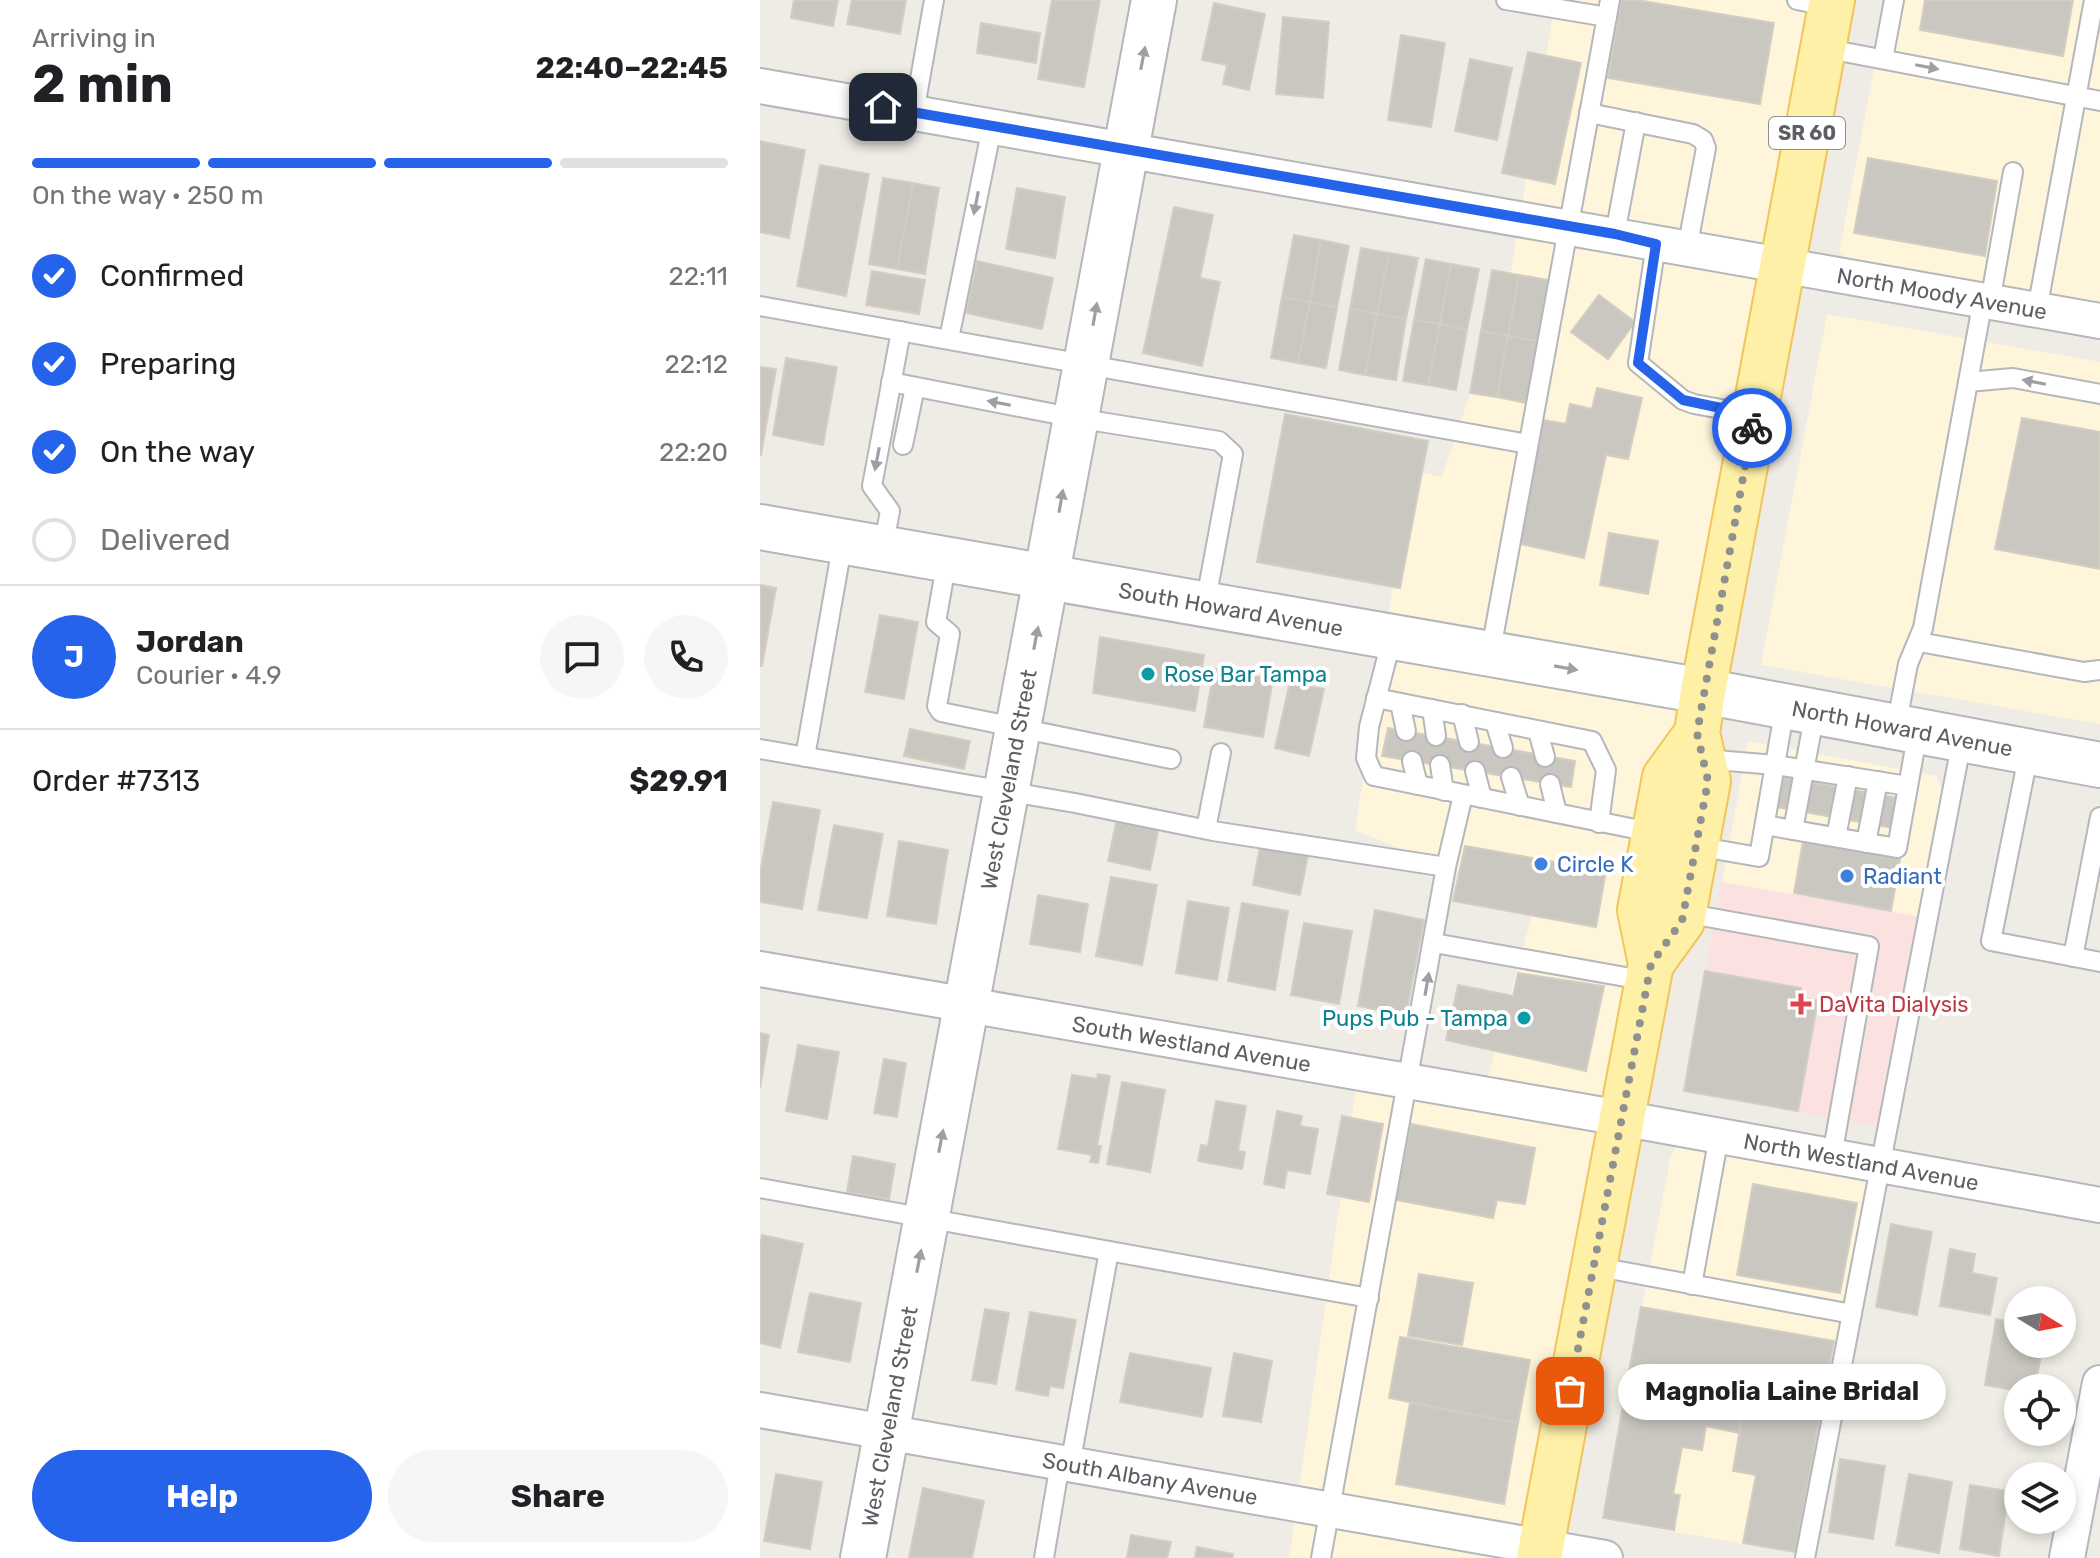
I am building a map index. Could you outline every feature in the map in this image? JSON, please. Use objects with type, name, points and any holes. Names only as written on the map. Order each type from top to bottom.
[{"type":"main road","name":"West Cleveland Street","points":[[863,1558],[1154,0]]},
{"type":"main road","name":"SR 60","points":[[1650,972],[1682,921],[1708,781],[1701,728],[1782,266],[1821,14]]},
{"type":"main road","name":"South Howard Avenue","points":[[760,527],[872,534],[947,560],[1490,655],[1701,728]]},
{"type":"main road","name":"North Howard Avenue","points":[[1701,728],[1800,710],[2100,765]]},
{"type":"main road","name":"SR 60","points":[[1540,1552],[1650,972],[1640,910],[1665,777],[1701,728]]},
{"type":"street","name":"North Moody Avenue","points":[[760,86],[2100,321]]},
{"type":"street","name":"South Westland Avenue","points":[[760,969],[1621,1118]]},
{"type":"street","name":"North Westland Avenue","points":[[1621,1118],[2100,1205]]},
{"type":"street","points":[[2067,1558],[2096,1426],[2100,1383]]},
{"type":"street","name":"South Albany Avenue","points":[[760,1410],[1330,1510],[1540,1552],[1605,1558]]},
{"type":"lane","points":[[914,113],[934,0]]},
{"type":"lane","points":[[1490,655],[1608,9],[1506,0]]},
{"type":"lane","points":[[1883,59],[1894,0]]},
{"type":"lane","points":[[2037,310],[2094,0]]},
{"type":"lane","points":[[1821,14],[1883,59],[2100,101]]},
{"type":"lane","points":[[1589,113],[1693,134],[1703,140],[1706,148],[1672,246],[1638,363],[1683,400],[1754,415]]},
{"type":"lane","points":[[1615,234],[1636,122]]},
{"type":"lane","points":[[949,339],[992,127]]},
{"type":"lane","points":[[1765,825],[1897,848],[1908,786],[1908,664],[1919,642],[1968,382],[2013,172]]},
{"type":"lane","points":[[760,306],[1528,444]]},
{"type":"lane","points":[[872,534],[872,486],[901,331]]},
{"type":"lane","points":[[1968,382],[2013,378],[2100,394]]},
{"type":"lane","points":[[891,382],[1076,418],[1219,441],[1233,454],[1205,605]]},
{"type":"lane","points":[[903,445],[915,387]]},
{"type":"lane","points":[[805,757],[872,534],[894,489]]},
{"type":"lane","points":[[947,560],[936,622],[950,634],[937,706],[941,712],[1171,759]]},
{"type":"lane","points":[[1392,638],[1369,727],[1366,758],[1374,776],[1655,833]]},
{"type":"lane","points":[[1919,642],[2084,672],[2100,670]]},
{"type":"lane","points":[[1376,698],[1592,741],[1606,770],[1599,823]]},
{"type":"lane","points":[[1400,703],[1406,731]]},
{"type":"lane","points":[[1432,709],[1436,736]]},
{"type":"lane","points":[[1696,846],[1759,857],[1775,765],[1800,710]]},
{"type":"lane","points":[[1793,830],[1805,769],[1800,710]]},
{"type":"lane","points":[[1462,714],[1469,742]]},
{"type":"lane","points":[[1495,722],[1503,748]]},
{"type":"lane","points":[[1701,728],[1775,765],[1908,786]]},
{"type":"lane","points":[[1538,731],[1545,757]]},
{"type":"lane","points":[[1805,1558],[1962,740]]},
{"type":"lane","points":[[760,749],[1206,829],[1446,867]]},
{"type":"lane","points":[[2029,752],[1991,941],[2100,962]]},
{"type":"lane","points":[[1206,829],[1221,753]]},
{"type":"lane","points":[[1412,761],[1418,785]]},
{"type":"lane","points":[[1440,765],[1444,791]]},
{"type":"lane","points":[[1475,771],[1482,798]]},
{"type":"lane","points":[[1836,837],[1848,776]]},
{"type":"lane","points":[[1511,777],[1520,806]]},
{"type":"lane","points":[[1866,843],[1878,781]]},
{"type":"lane","points":[[1550,784],[1557,813]]},
{"type":"lane","points":[[1321,1558],[1446,867],[1463,795]]},
{"type":"lane","points":[[2073,957],[2100,817]]},
{"type":"lane","points":[[1683,913],[1869,946],[1832,1156]]},
{"type":"lane","points":[[1434,943],[1650,972]]},
{"type":"lane","points":[[1692,1285],[1719,1136]]},
{"type":"lane","points":[[760,1188],[1369,1298]]},
{"type":"lane","points":[[1044,1558],[1109,1251]]},
{"type":"lane","points":[[1593,1266],[1852,1314]]},
{"type":"shaded area","points":[[1547,0],[1815,0],[1769,249],[1522,205],[1555,2]]},
{"type":"shaded area","points":[[1887,0],[2100,0],[2100,313],[1852,261],[1839,253]]},
{"type":"shaded area","points":[[1517,234],[1763,277],[1689,674],[1387,622],[1412,470],[1442,477],[1510,276]]},
{"type":"shaded area","points":[[1827,314],[2100,362],[2100,724],[1761,665]]},
{"type":"shaded area","points":[[1383,651],[1685,703],[1607,1101],[1487,1080],[1535,904],[1355,830]]},
{"type":"shaded area","points":[[1748,741],[1937,776],[1943,792],[1921,917],[1722,882]]},
{"type":"shaded area","name":"DaVita Dialysis","points":[[1722,882],[1921,917],[1880,1127],[1682,1091]]},
{"type":"shaded area","points":[[1356,1088],[1602,1130],[1527,1529],[1299,1490]]},
{"type":"shaded area","points":[[1676,1146],[1869,1178],[1799,1554],[1602,1519],[1670,1159]]},
{"type":"shaded area","points":[[1295,1519],[1520,1558],[1289,1558]]},
{"type":"building","points":[[794,0],[838,0],[833,26],[791,18]]},
{"type":"building","points":[[852,0],[906,0],[900,34],[847,24]]},
{"type":"building","points":[[1052,0],[1100,0],[1084,87],[1038,79]]},
{"type":"building","points":[[1621,0],[1774,23],[1760,104],[1608,78]]},
{"type":"building","points":[[1925,0],[2073,0],[2063,56],[1920,30]]},
{"type":"building","points":[[1214,3],[1265,14],[1249,90],[1223,84],[1227,65],[1202,60]]},
{"type":"building","points":[[1283,17],[1329,22],[1323,98],[1276,94]]},
{"type":"building","points":[[981,23],[1040,33],[1036,63],[977,53]]},
{"type":"building","points":[[1401,35],[1445,43],[1431,127],[1388,120]]},
{"type":"building","points":[[1528,52],[1581,63],[1555,184],[1502,173]]},
{"type":"building","points":[[1470,59],[1512,68],[1497,140],[1455,131]]},
{"type":"building","points":[[760,141],[805,150],[789,238],[760,232]]},
{"type":"building","points":[[1868,158],[1997,181],[1985,256],[1854,233]]},
{"type":"building","points":[[820,165],[869,174],[846,296],[797,286]]},
{"type":"building","points":[[883,178],[913,183],[897,269],[869,264]]},
{"type":"building","points":[[913,183],[939,188],[925,274],[897,269]]},
{"type":"building","points":[[1017,188],[1065,197],[1055,258],[1006,249]]},
{"type":"building","points":[[1174,207],[1213,215],[1200,278],[1220,282],[1202,366],[1143,353]]},
{"type":"building","points":[[1294,235],[1321,240],[1310,302],[1282,297]]},
{"type":"building","points":[[1321,240],[1349,246],[1337,307],[1310,302]]},
{"type":"building","points":[[1361,248],[1389,253],[1377,314],[1350,309]]},
{"type":"building","points":[[1389,253],[1418,258],[1406,319],[1377,314]]},
{"type":"building","points":[[1426,259],[1451,264],[1440,324],[1414,320]]},
{"type":"building","points":[[977,261],[1053,278],[1042,329],[966,313]]},
{"type":"building","points":[[1451,264],[1479,269],[1467,330],[1440,324]]},
{"type":"building","points":[[1492,270],[1519,275],[1508,336],[1481,331]]},
{"type":"building","points":[[872,271],[925,280],[919,314],[866,305]]},
{"type":"building","points":[[1519,275],[1548,280],[1538,341],[1508,336]]},
{"type":"building","points":[[1599,295],[1635,322],[1608,359],[1571,332]]},
{"type":"building","points":[[1282,297],[1310,302],[1298,363],[1271,358]]},
{"type":"building","points":[[1310,302],[1337,307],[1326,368],[1298,363]]},
{"type":"building","points":[[1350,309],[1377,314],[1365,375],[1339,370]]},
{"type":"building","points":[[1377,314],[1406,319],[1396,380],[1365,375]]},
{"type":"building","points":[[1414,320],[1440,324],[1428,385],[1403,381]]},
{"type":"building","points":[[1440,324],[1467,330],[1456,390],[1428,385]]},
{"type":"building","points":[[1481,331],[1508,336],[1497,397],[1470,393]]},
{"type":"building","points":[[1508,336],[1538,341],[1526,403],[1497,397]]},
{"type":"building","points":[[786,358],[837,367],[823,445],[773,435]]},
{"type":"building","points":[[760,367],[776,369],[761,455],[760,454]]},
{"type":"building","points":[[1597,388],[1642,398],[1628,459],[1606,455],[1584,558],[1516,543],[1543,420],[1566,424],[1570,404],[1592,409]]},
{"type":"building","points":[[1285,414],[1428,441],[1400,588],[1257,562]]},
{"type":"building","points":[[2022,418],[2100,432],[2100,569],[1995,549]]},
{"type":"building","points":[[1609,533],[1658,541],[1648,594],[1600,585]]},
{"type":"building","points":[[760,585],[776,588],[762,666],[760,666]]},
{"type":"building","points":[[880,615],[918,622],[904,699],[865,692]]},
{"type":"building","name":"Rose Bar Tampa","points":[[1100,637],[1204,655],[1195,711],[1093,693]]},
{"type":"building","points":[[1214,669],[1273,679],[1263,737],[1204,727]]},
{"type":"building","points":[[1290,682],[1324,689],[1309,756],[1275,748]]},
{"type":"building","points":[[1388,728],[1575,761],[1571,787],[1382,756]]},
{"type":"building","points":[[910,729],[970,741],[964,769],[904,756]]},
{"type":"building","points":[[1766,774],[1904,799],[1899,829],[1760,804]]},
{"type":"building","points":[[773,802],[820,810],[802,909],[760,902],[760,873]]},
{"type":"building","points":[[1117,818],[1159,827],[1150,870],[1108,861]]},
{"type":"building","points":[[834,825],[883,834],[867,918],[818,910]]},
{"type":"building","points":[[899,841],[948,850],[936,924],[887,916]]},
{"type":"building","name":"Radiant","points":[[1803,841],[1900,859],[1891,911],[1794,893]]},
{"type":"building","points":[[1260,846],[1308,855],[1300,895],[1253,885]]},
{"type":"building","points":[[1465,846],[1606,871],[1596,927],[1453,901]]},
{"type":"building","points":[[1111,877],[1157,885],[1142,965],[1096,956]]},
{"type":"building","points":[[1038,895],[1088,904],[1080,952],[1030,944]]},
{"type":"building","points":[[1188,901],[1229,908],[1217,980],[1176,973]]},
{"type":"building","points":[[1242,903],[1288,911],[1275,990],[1228,981]]},
{"type":"building","points":[[1375,910],[1424,920],[1406,1015],[1358,1006]]},
{"type":"building","points":[[1304,923],[1352,931],[1339,1004],[1291,995]]},
{"type":"building","points":[[1705,971],[1801,988],[1799,997],[1818,1000],[1798,1111],[1684,1091]]},
{"type":"building","name":"Pups Pub - Tampa","points":[[1518,973],[1604,986],[1586,1071],[1446,1040],[1458,985],[1513,996]]},
{"type":"building","points":[[760,1033],[769,1035],[760,1088]]},
{"type":"building","points":[[798,1045],[839,1052],[827,1119],[786,1111]]},
{"type":"building","points":[[884,1059],[906,1063],[897,1117],[874,1113]]},
{"type":"building","points":[[1098,1074],[1110,1076],[1097,1146],[1101,1146],[1098,1163],[1090,1162],[1092,1155],[1058,1149],[1072,1075],[1097,1079]]},
{"type":"building","points":[[1122,1082],[1165,1090],[1150,1172],[1107,1164]]},
{"type":"building","points":[[1216,1101],[1246,1106],[1238,1151],[1245,1152],[1242,1169],[1198,1161],[1201,1145],[1208,1146]]},
{"type":"building","points":[[1277,1111],[1302,1116],[1300,1126],[1318,1129],[1310,1174],[1287,1170],[1284,1188],[1264,1184]]},
{"type":"building","points":[[1342,1116],[1383,1124],[1369,1202],[1327,1194]]},
{"type":"building","points":[[1411,1124],[1535,1148],[1525,1204],[1497,1200],[1493,1218],[1396,1200]]},
{"type":"building","points":[[853,1156],[895,1164],[889,1199],[847,1192]]},
{"type":"building","points":[[1753,1184],[1857,1203],[1840,1293],[1737,1275]]},
{"type":"building","points":[[1891,1224],[1932,1232],[1917,1315],[1876,1307]]},
{"type":"building","points":[[762,1235],[803,1244],[780,1348],[760,1343]]},
{"type":"building","points":[[1950,1249],[1975,1254],[1972,1273],[1997,1278],[1990,1315],[1940,1306]]},
{"type":"building","points":[[1419,1274],[1473,1283],[1462,1345],[1408,1336]]},
{"type":"building","points":[[810,1293],[861,1303],[850,1362],[798,1352]]},
{"type":"building","points":[[1641,1307],[1834,1341],[1821,1411],[1628,1377]]},
{"type":"building","points":[[985,1309],[1009,1313],[996,1384],[972,1380]]},
{"type":"building","points":[[1030,1312],[1076,1320],[1063,1388],[1050,1386],[1048,1396],[1016,1390]]},
{"type":"building","points":[[1996,1319],[2004,1320],[2004,1358],[2040,1358],[2038,1374],[2004,1374],[2004,1388],[1985,1385]]},
{"type":"building","points":[[1400,1337],[1530,1360],[1518,1423],[1389,1398]]},
{"type":"building","points":[[1130,1353],[1211,1368],[1202,1417],[1120,1402]]},
{"type":"building","points":[[1234,1353],[1272,1361],[1261,1422],[1223,1416]]},
{"type":"building","points":[[1628,1377],[1745,1398],[1739,1433],[1706,1426],[1702,1450],[1682,1447],[1673,1494],[1680,1495],[1674,1530],[1603,1518]]},
{"type":"building","points":[[1745,1398],[1821,1411],[1795,1552],[1743,1543],[1756,1475],[1733,1471]]},
{"type":"building","points":[[1410,1403],[1518,1423],[1504,1504],[1396,1484]]},
{"type":"building","points":[[1840,1459],[1885,1466],[1873,1539],[1829,1532]]},
{"type":"building","points":[[776,1474],[822,1482],[810,1549],[764,1541]]},
{"type":"building","points":[[1909,1474],[1952,1482],[1939,1553],[1896,1545]]},
{"type":"building","points":[[1970,1485],[2004,1490],[2004,1524],[1999,1556],[1960,1549]]},
{"type":"building","points":[[923,1488],[984,1501],[972,1558],[909,1558]]},
{"type":"building","points":[[1131,1535],[1171,1542],[1167,1558],[1127,1558]]},
{"type":"building","points":[[1197,1547],[1233,1554],[1232,1558],[1195,1558]]},
{"type":"way so far","points":[[1570,1391],[1651,964],[1682,921],[1708,781],[1697,733],[1752,428]]},
{"type":"place","name":"Rose Bar Tampa","points":[[1148,674]]},
{"type":"place","name":"Circle K","points":[[1541,864]]},
{"type":"place","name":"Radiant","points":[[1847,876]]},
{"type":"place","name":"DaVita Dialysis","points":[[1801,1004]]},
{"type":"place","name":"Pups Pub - Tampa","points":[[1524,1018]]},
{"type":"place","name":"Magnolia Laine Bridal","points":[[1570,1391]]},
{"type":"route","points":[[883,107],[1615,234],[1656,244],[1638,363],[1683,400],[1754,415],[1752,428]]}]
